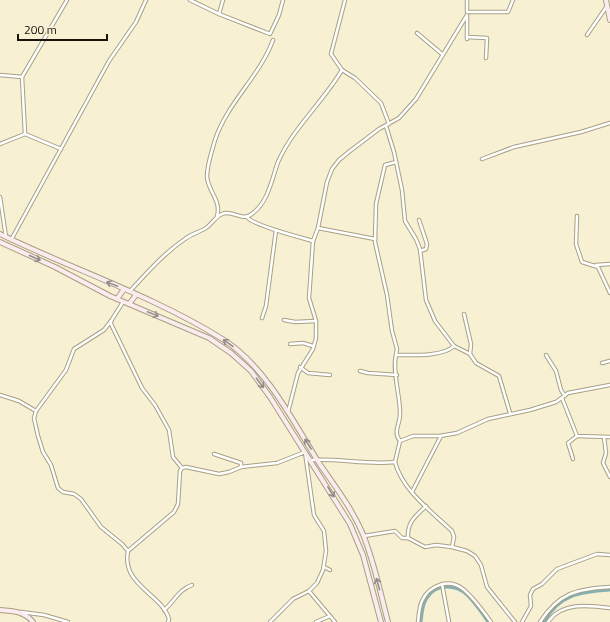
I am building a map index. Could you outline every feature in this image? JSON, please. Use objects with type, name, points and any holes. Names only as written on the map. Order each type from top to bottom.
[{"type":"main road","points":[[606,0],[610,20]]},
{"type":"main road","points":[[0,234],[49,258],[130,291],[224,340],[240,352],[261,374],[353,514],[364,536],[388,622]]},
{"type":"main road","points":[[0,242],[55,267],[117,299],[208,338],[231,353],[251,371],[270,397],[350,524],[357,538],[381,622]]},
{"type":"main road","points":[[117,299],[124,289]]},
{"type":"main road","points":[[129,304],[136,294]]},
{"type":"main road","points":[[0,610],[19,612],[29,616],[33,622]]},
{"type":"street","points":[[25,134],[22,76],[67,0]]},
{"type":"street","points":[[11,240],[109,61],[136,22],[146,0]]},
{"type":"street","points":[[190,0],[219,14],[270,34],[279,15],[283,0]]},
{"type":"street","points":[[219,14],[223,0]]},
{"type":"street","points":[[345,0],[331,54],[342,70],[355,78],[381,103],[389,124]]},
{"type":"street","points":[[467,0],[467,38],[487,38],[486,58]]},
{"type":"street","points":[[467,13],[508,12],[513,0]]},
{"type":"street","points":[[587,35],[607,6]]},
{"type":"street","points":[[288,413],[300,367],[314,346],[316,338],[316,321],[309,298],[313,241],[318,228],[322,199],[332,169],[350,150],[379,129],[399,118],[416,100],[467,13]]},
{"type":"street","points":[[417,33],[442,54]]},
{"type":"street","points":[[217,217],[217,201],[207,177],[215,141],[229,113],[267,54],[273,40]]},
{"type":"street","points":[[247,217],[261,205],[287,147],[315,106],[330,90],[342,70]]},
{"type":"street","points":[[0,74],[22,76]]},
{"type":"street","points":[[482,159],[514,147],[581,132],[610,123]]},
{"type":"street","points":[[386,126],[402,190],[405,221],[416,239],[420,251],[426,300],[435,320],[454,346],[470,354],[476,363],[490,369],[501,380],[510,413]]},
{"type":"street","points":[[0,144],[25,134],[61,149]]},
{"type":"street","points":[[396,162],[385,166],[378,193],[374,219],[375,239],[387,295],[392,331],[397,349],[397,395],[400,414],[396,433],[400,442],[395,462],[397,469],[412,492],[452,531],[454,537],[452,547]]},
{"type":"street","points":[[0,197],[6,237]]},
{"type":"street","points":[[130,291],[183,240],[205,229],[217,217],[225,212],[247,217],[249,220],[276,230],[313,241]]},
{"type":"street","points":[[576,216],[576,244],[582,262],[595,265],[610,264]]},
{"type":"street","points":[[419,220],[427,244],[426,249],[420,251]]},
{"type":"street","points":[[318,228],[375,239]]},
{"type":"street","points":[[262,318],[266,306],[276,230]]},
{"type":"street","points":[[595,265],[598,267],[610,293]]},
{"type":"street","points":[[124,302],[104,330],[74,349],[66,370],[36,410],[34,418],[43,452],[51,465],[58,488],[63,492],[74,494],[81,499],[101,527],[122,544],[128,551]]},
{"type":"street","points":[[464,314],[471,344],[470,354]]},
{"type":"street","points":[[284,320],[295,322],[316,321]]},
{"type":"street","points":[[111,321],[142,388],[155,405],[169,430],[173,457],[182,468]]},
{"type":"street","points":[[290,344],[303,343],[314,346]]},
{"type":"street","points":[[396,355],[440,353],[450,350],[454,346]]},
{"type":"street","points":[[546,355],[556,371],[561,390],[565,396]]},
{"type":"street","points":[[602,363],[610,361]]},
{"type":"street","points":[[300,367],[308,373],[330,375]]},
{"type":"street","points":[[360,371],[368,374],[397,375]]},
{"type":"street","points":[[400,442],[413,436],[441,436],[457,433],[488,419],[510,413],[530,410],[562,398],[568,393],[610,384]]},
{"type":"street","points":[[0,395],[19,401],[36,410]]},
{"type":"street","points":[[562,398],[577,436]]},
{"type":"street","points":[[412,492],[441,436]]},
{"type":"street","points":[[573,459],[568,443],[577,436],[610,437]]},
{"type":"street","points":[[604,437],[606,453],[603,463],[610,476]]},
{"type":"street","points":[[182,468],[186,467],[219,474],[241,467],[277,464],[305,452],[314,515],[324,531],[326,551],[324,567],[317,583],[309,591],[294,599],[270,622]]},
{"type":"street","points":[[214,454],[241,463],[241,467]]},
{"type":"street","points":[[310,460],[335,459],[377,464],[395,462]]},
{"type":"street","points":[[168,622],[168,616],[158,602],[140,586],[132,574],[127,557],[128,551],[174,512],[178,504],[180,471],[182,468]]},
{"type":"street","points":[[408,538],[409,526],[412,519],[426,506]]},
{"type":"street","points":[[364,536],[395,531],[402,538],[408,538],[424,547],[436,545],[468,551],[475,556],[481,565],[487,587],[515,622]]},
{"type":"street","points":[[522,622],[531,606],[530,595],[533,589],[542,584],[557,569],[598,554],[610,555]]},
{"type":"street","points":[[324,567],[330,570]]},
{"type":"street","points":[[164,610],[170,606],[175,596],[192,584]]},
{"type":"street","points":[[418,622],[421,602],[426,593],[433,587],[443,586],[459,586],[465,590],[491,622]]},
{"type":"street","points":[[443,586],[449,622]]},
{"type":"street","points":[[540,622],[561,598],[572,592],[610,587]]},
{"type":"street","points":[[309,591],[335,622]]},
{"type":"street","points":[[548,622],[552,616],[560,611],[577,606],[610,608]]},
{"type":"street","points":[[19,612],[44,615],[68,622]]},
{"type":"street","points":[[316,622],[330,616]]},
{"type":"waterway","points":[[421,622],[423,607],[427,598],[436,590],[446,587],[457,589],[467,595],[488,622]]},
{"type":"waterway","points":[[544,622],[557,605],[572,596],[589,592],[610,590]]}]
